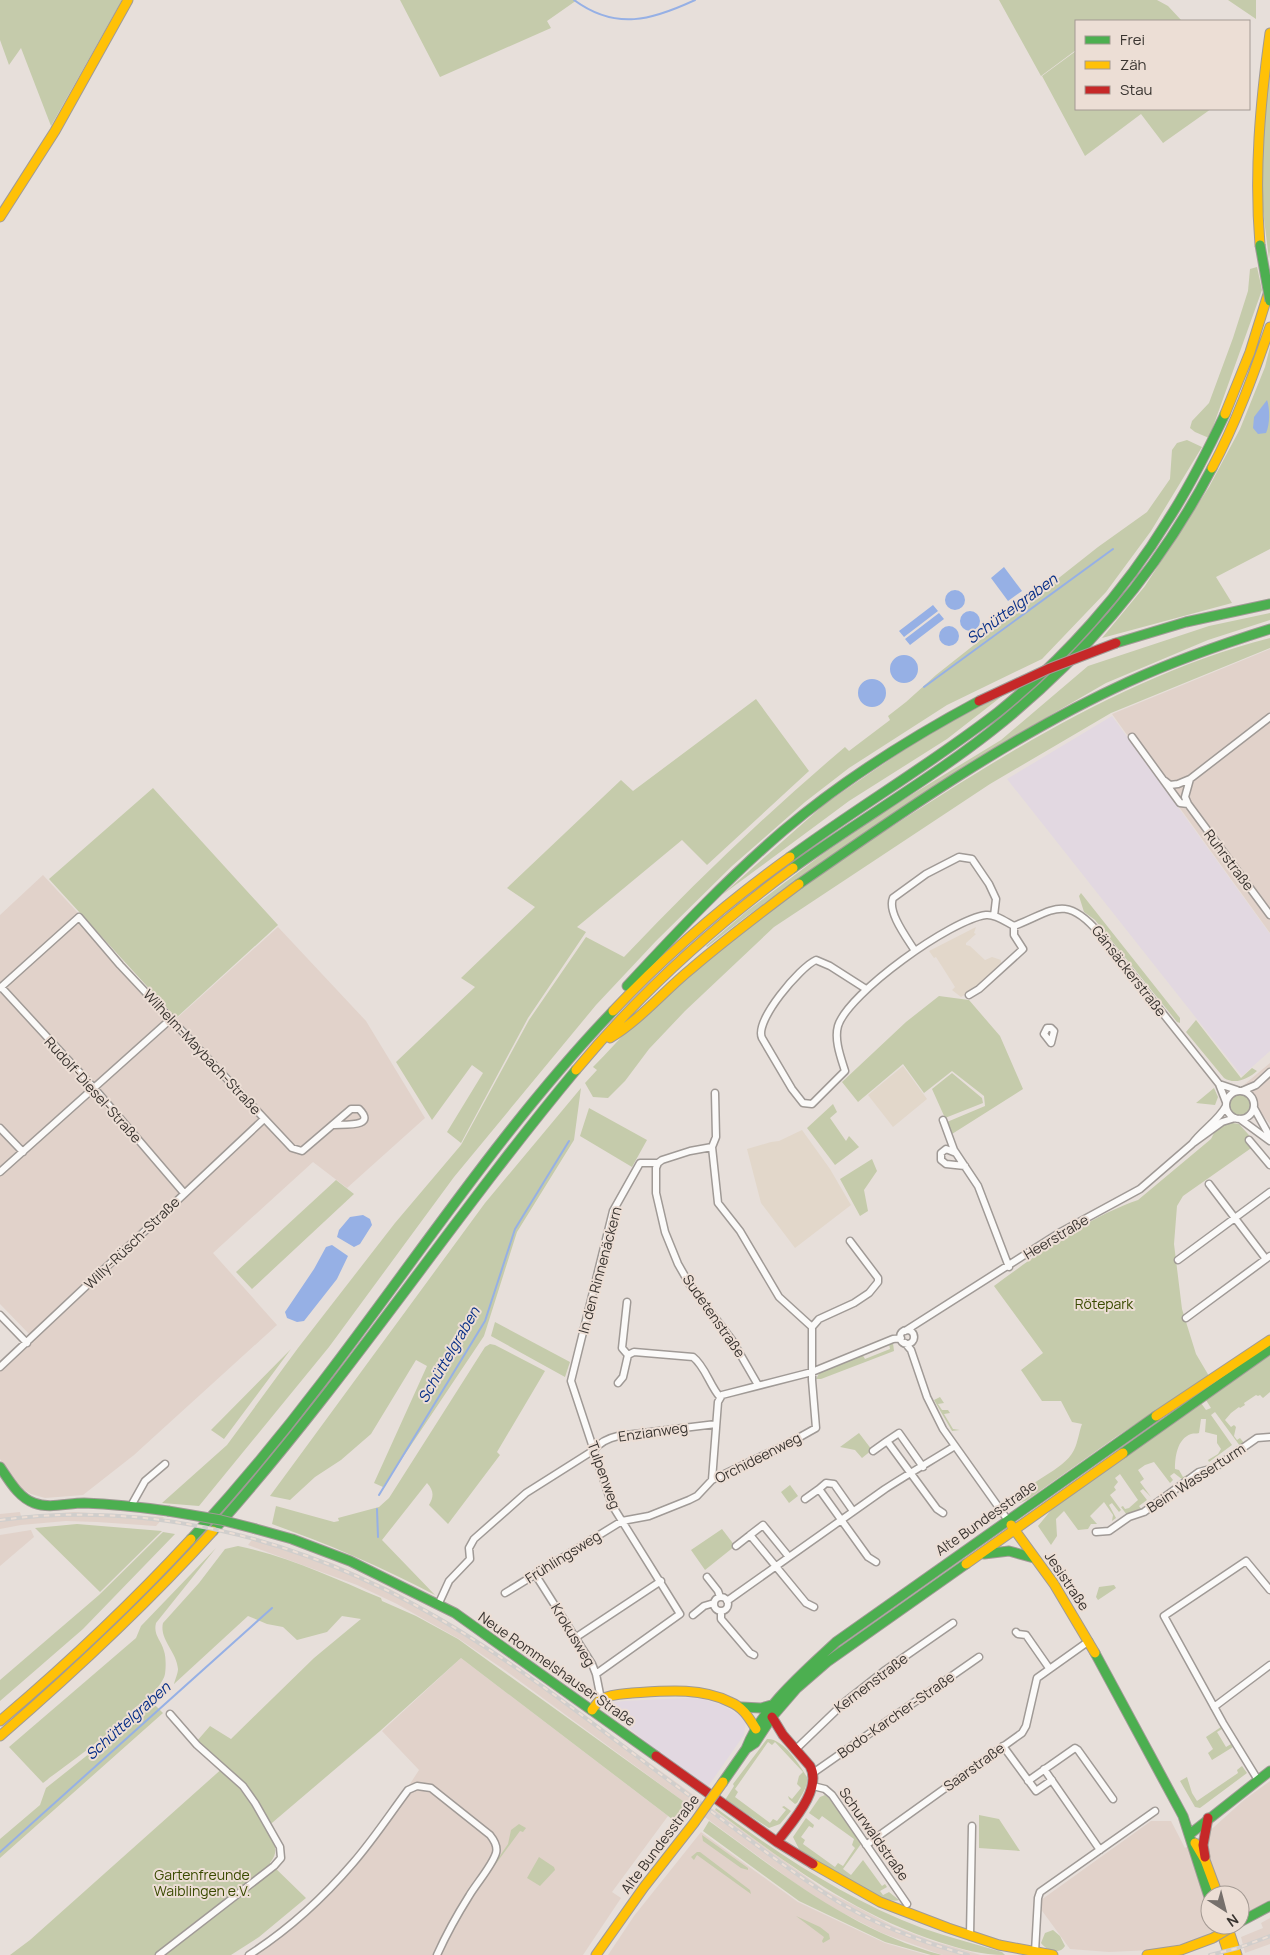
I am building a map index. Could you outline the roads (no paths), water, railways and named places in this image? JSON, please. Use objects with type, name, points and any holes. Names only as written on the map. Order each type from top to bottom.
[{"type":"main road","points":[[0,218],[55,130],[128,0]]},
{"type":"main road","points":[[1270,33],[1261,97],[1255,186],[1260,245],[1270,301]]},
{"type":"main road","points":[[0,1721],[65,1665],[116,1616],[167,1565],[232,1493],[314,1392],[498,1147],[563,1067],[642,982],[727,905],[792,854],[980,726],[1020,693],[1061,655],[1092,622],[1149,551],[1201,466],[1239,385],[1263,316],[1270,288]]},
{"type":"main road","points":[[0,1736],[62,1683],[123,1626],[242,1499],[316,1408],[497,1166],[570,1076],[662,978],[744,905],[805,859],[987,734],[1035,695],[1084,648],[1142,579],[1197,496],[1242,406],[1270,327]]},
{"type":"main road","points":[[563,1067],[582,1036],[705,904],[777,836],[870,765],[931,726],[1048,669],[1116,643],[1186,622],[1270,604]]},
{"type":"main road","points":[[596,1047],[623,1030],[679,977],[773,902],[856,844],[954,781],[1060,717],[1126,683],[1191,655],[1270,629]]},
{"type":"main road","name":"Alte Bundesstraße","points":[[596,1955],[746,1750],[754,1743],[775,1704],[797,1679],[836,1642],[1133,1431],[1270,1340]]},
{"type":"main road","name":"Alte Bundesstraße","points":[[759,1731],[797,1688],[828,1662],[1270,1349]]},
{"type":"main road","name":"Neue Rommelshauser Straße","points":[[0,1467],[19,1494],[33,1503],[44,1505],[94,1504],[131,1506],[221,1520],[292,1540],[350,1561],[455,1614],[493,1639],[806,1862],[880,1902],[916,1917],[999,1945],[1053,1955]]},
{"type":"main road","name":"Jesistraße","points":[[1007,1519],[1036,1559],[1089,1641],[1181,1812],[1190,1834],[1205,1885]]},
{"type":"main road","points":[[976,1556],[996,1550],[1012,1550],[1036,1559]]},
{"type":"main road","points":[[592,1710],[601,1699],[613,1695],[632,1693],[704,1693],[724,1698],[742,1707],[761,1708],[775,1704]]},
{"type":"main road","points":[[742,1707],[759,1731],[774,1733],[784,1739]]},
{"type":"main road","points":[[772,1717],[776,1728],[784,1739],[796,1750],[813,1773],[814,1786],[808,1798],[777,1842]]},
{"type":"main road","points":[[1190,1834],[1270,1771]]},
{"type":"main road","points":[[1205,1860],[1203,1845],[1208,1818]]},
{"type":"main road","name":"Jesistraße","points":[[1190,1834],[1205,1860],[1214,1885]]},
{"type":"main road","points":[[1250,1917],[1270,1906]]},
{"type":"main road","points":[[1147,1955],[1186,1949],[1218,1935]]},
{"type":"main road","points":[[1222,1935],[1229,1955]]},
{"type":"main road","points":[[1230,1935],[1237,1955]]},
{"type":"street","points":[[1165,781],[1170,785],[1190,779],[1270,718]]},
{"type":"street","name":"Ruhrstraße","points":[[1132,737],[1180,803],[1188,804],[1270,915]]},
{"type":"street","points":[[1188,804],[1185,797],[1190,779]]},
{"type":"street","points":[[915,951],[893,912],[891,902],[893,898],[926,874],[959,857],[970,858],[989,884],[996,899],[994,916]]},
{"type":"street","name":"Gänsäckerstraße","points":[[1014,926],[1056,908],[1070,910],[1084,916],[1219,1084],[1226,1104]]},
{"type":"street","points":[[866,989],[830,966],[816,960],[806,966],[782,993],[762,1024],[760,1035],[792,1089],[803,1103],[812,1104],[845,1071],[838,1046],[837,1029],[845,1011],[866,989],[915,951],[959,926],[980,917],[994,916],[1014,926],[1014,935],[1022,949],[979,989],[969,995]]},
{"type":"street","name":"Wilhelm-Maybach-Straße","points":[[0,988],[79,917],[120,965],[172,1018],[292,1148],[302,1151],[333,1125]]},
{"type":"street","name":"Rudolf-Diesel-Straße","points":[[0,988],[94,1088],[184,1193]]},
{"type":"street","points":[[0,1172],[172,1018]]},
{"type":"street","points":[[1270,1072],[1256,1085],[1230,1095],[1226,1104],[1229,1113],[1270,1139]]},
{"type":"street","points":[[1219,1084],[1248,1093],[1253,1099]]},
{"type":"street","points":[[1256,1085],[1253,1099],[1254,1108],[1270,1139]]},
{"type":"street","points":[[715,1093],[716,1137],[712,1147],[718,1203],[740,1231],[779,1297],[812,1327]]},
{"type":"street","name":"Heerstraße","points":[[1192,1144],[1218,1118],[1226,1104]]},
{"type":"street","points":[[1238,1119],[1249,1116],[1254,1108]]},
{"type":"street","name":"Willy-Rüsch-Straße","points":[[0,1367],[264,1119]]},
{"type":"street","name":"Heerstraße","points":[[909,1332],[915,1324],[1060,1233],[1140,1189],[1192,1144],[1222,1122],[1238,1119]]},
{"type":"street","points":[[943,1120],[957,1154],[978,1186],[1009,1266]]},
{"type":"street","points":[[0,1128],[23,1152]]},
{"type":"street","points":[[1250,1140],[1270,1165]]},
{"type":"street","points":[[658,1163],[690,1151],[712,1147]]},
{"type":"street","points":[[957,1154],[952,1150],[946,1149],[941,1153],[940,1157],[946,1164],[965,1166]]},
{"type":"street","name":"In den Rinnenäckern","points":[[571,1381],[613,1211],[640,1163],[658,1163]]},
{"type":"street","name":"Sudetenstraße","points":[[658,1163],[656,1168],[656,1193],[666,1232],[678,1264],[690,1284],[732,1340],[758,1385]]},
{"type":"street","points":[[1186,1318],[1268,1258],[1209,1184]]},
{"type":"street","points":[[1178,1260],[1270,1192]]},
{"type":"street","points":[[812,1372],[812,1327],[819,1319],[854,1304],[869,1293],[878,1282],[878,1278],[850,1241]]},
{"type":"street","points":[[627,1302],[622,1348],[628,1355]]},
{"type":"street","points":[[0,1315],[27,1343]]},
{"type":"street","points":[[903,1341],[902,1333],[909,1332]]},
{"type":"street","name":"Jesistraße","points":[[909,1332],[914,1338],[911,1350]]},
{"type":"street","points":[[712,1480],[718,1402],[725,1393],[812,1372],[893,1339],[912,1342]]},
{"type":"street","name":"Jesistraße","points":[[903,1341],[911,1350],[928,1397],[943,1429],[1007,1519]]},
{"type":"street","points":[[628,1355],[638,1351],[693,1357],[720,1397]]},
{"type":"street","points":[[618,1383],[623,1377],[628,1355]]},
{"type":"street","name":"Orchideenweg","points":[[622,1521],[649,1516],[690,1500],[697,1496],[712,1480],[816,1428],[812,1372]]},
{"type":"street","name":"Tulpenweg","points":[[571,1381],[612,1505],[680,1614],[596,1674]]},
{"type":"street","name":"Enzianweg","points":[[438,1605],[449,1581],[470,1559],[468,1548],[474,1539],[526,1493],[594,1450],[603,1442],[618,1436],[716,1424]]},
{"type":"street","points":[[873,1451],[899,1433],[923,1466]]},
{"type":"street","name":"Beim Wasserturm","points":[[1096,1532],[1109,1531],[1129,1517],[1144,1512],[1199,1472],[1214,1468],[1257,1438],[1270,1437]]},
{"type":"street","points":[[887,1441],[937,1509],[943,1513]]},
{"type":"street","points":[[727,1601],[910,1472],[955,1446]]},
{"type":"street","points":[[131,1506],[146,1481],[165,1464]]},
{"type":"street","points":[[804,1499],[826,1483],[834,1484],[853,1511]]},
{"type":"street","points":[[819,1489],[868,1558],[876,1562]]},
{"type":"street","name":"Frühlingsweg","points":[[505,1593],[622,1521]]},
{"type":"street","points":[[736,1546],[763,1525],[789,1557]]},
{"type":"street","points":[[750,1535],[806,1603],[814,1607]]},
{"type":"street","points":[[1258,1780],[1214,1707],[1164,1616],[1246,1560],[1270,1590]]},
{"type":"street","name":"Krokusweg","points":[[535,1574],[576,1638],[596,1674],[601,1699]]},
{"type":"street","points":[[707,1577],[720,1596],[724,1597],[727,1601],[727,1608],[721,1611]]},
{"type":"street","points":[[576,1638],[660,1582]]},
{"type":"street","points":[[693,1615],[704,1606],[714,1603],[720,1596]]},
{"type":"street","points":[[714,1603],[715,1608],[721,1611]]},
{"type":"street","points":[[721,1611],[721,1619],[750,1653],[754,1655]]},
{"type":"street","name":"Kernenstraße","points":[[796,1750],[846,1701],[953,1624]]},
{"type":"street","points":[[1016,1632],[1026,1635],[1049,1668]]},
{"type":"street","name":"Saarstraße","points":[[866,1845],[1025,1729],[1034,1683],[1049,1668],[1089,1641]]},
{"type":"street","name":"Bodo-Karcher-Straße","points":[[813,1773],[979,1657]]},
{"type":"street","points":[[1214,1707],[1270,1665]]},
{"type":"street","points":[[160,1955],[274,1866],[281,1858],[281,1852],[266,1820],[243,1786],[197,1745],[170,1714]]},
{"type":"street","points":[[1003,1746],[1036,1792],[1052,1780]]},
{"type":"street","points":[[1028,1780],[1075,1748],[1113,1799]]},
{"type":"street","points":[[1044,1769],[1100,1850]]},
{"type":"street","points":[[249,1955],[266,1944],[312,1906],[353,1863],[408,1790],[417,1786],[431,1788],[494,1839],[496,1848],[490,1863],[467,1899],[436,1955]]},
{"type":"street","name":"Schurwaldstraße","points":[[814,1786],[825,1789],[832,1795],[907,1904]]},
{"type":"street","points":[[1035,1952],[1040,1892],[1154,1811]]},
{"type":"street","points":[[970,1936],[972,1826]]},
{"type":"water","points":[[1267,400],[1269,416],[1267,430],[1266,433],[1258,434],[1253,428],[1254,417]]},
{"type":"water","points":[[1004,567],[1022,591],[1008,601],[991,578]]},
{"type":"water","points":[[955,590],[962,593],[965,600],[962,607],[955,610],[948,607],[945,600],[948,593]]},
{"type":"water","points":[[933,605],[938,611],[904,637],[899,631]]},
{"type":"water","points":[[970,611],[977,614],[980,621],[977,628],[970,631],[963,628],[960,621],[963,614]]},
{"type":"water","points":[[939,613],[944,619],[910,645],[905,639]]},
{"type":"water","points":[[949,626],[956,629],[959,636],[956,643],[949,646],[942,643],[939,636],[942,629]]},
{"type":"water","points":[[904,655],[914,659],[918,669],[914,679],[904,683],[894,679],[890,669],[894,659]]},
{"type":"water","points":[[872,679],[882,683],[886,693],[882,703],[872,707],[862,703],[858,693],[862,683]]},
{"type":"water","points":[[363,1215],[370,1219],[372,1225],[360,1244],[354,1247],[337,1237],[339,1230],[350,1217]]},
{"type":"water","points":[[332,1245],[348,1256],[337,1279],[304,1321],[297,1322],[287,1318],[285,1312],[314,1269],[326,1247]]},
{"type":"waterway","points":[[574,0],[589,10],[619,19],[649,17],[695,0]]},
{"type":"waterway","name":"Schüttelgraben","points":[[924,687],[1113,549]]},
{"type":"waterway","name":"Schüttelgraben","points":[[379,1495],[485,1321],[515,1229],[569,1141]]},
{"type":"waterway","points":[[377,1509],[378,1537]]},
{"type":"waterway","name":"Schüttelgraben","points":[[0,1852],[272,1608]]},
{"type":"railway","points":[[0,1520],[62,1515],[122,1516],[182,1523],[241,1536],[299,1553],[355,1576],[410,1602],[463,1633],[521,1671],[781,1863],[837,1901],[868,1918],[901,1932],[934,1945],[968,1955]]},
{"type":"railway","points":[[1210,1955],[1238,1948],[1270,1936]]},
{"type":"park label","name":"Rötepark","points":[[1104,1304]]},
{"type":"park label","name":"Gartenfreunde Waiblingen e.V.","points":[[202,1884]]}]
